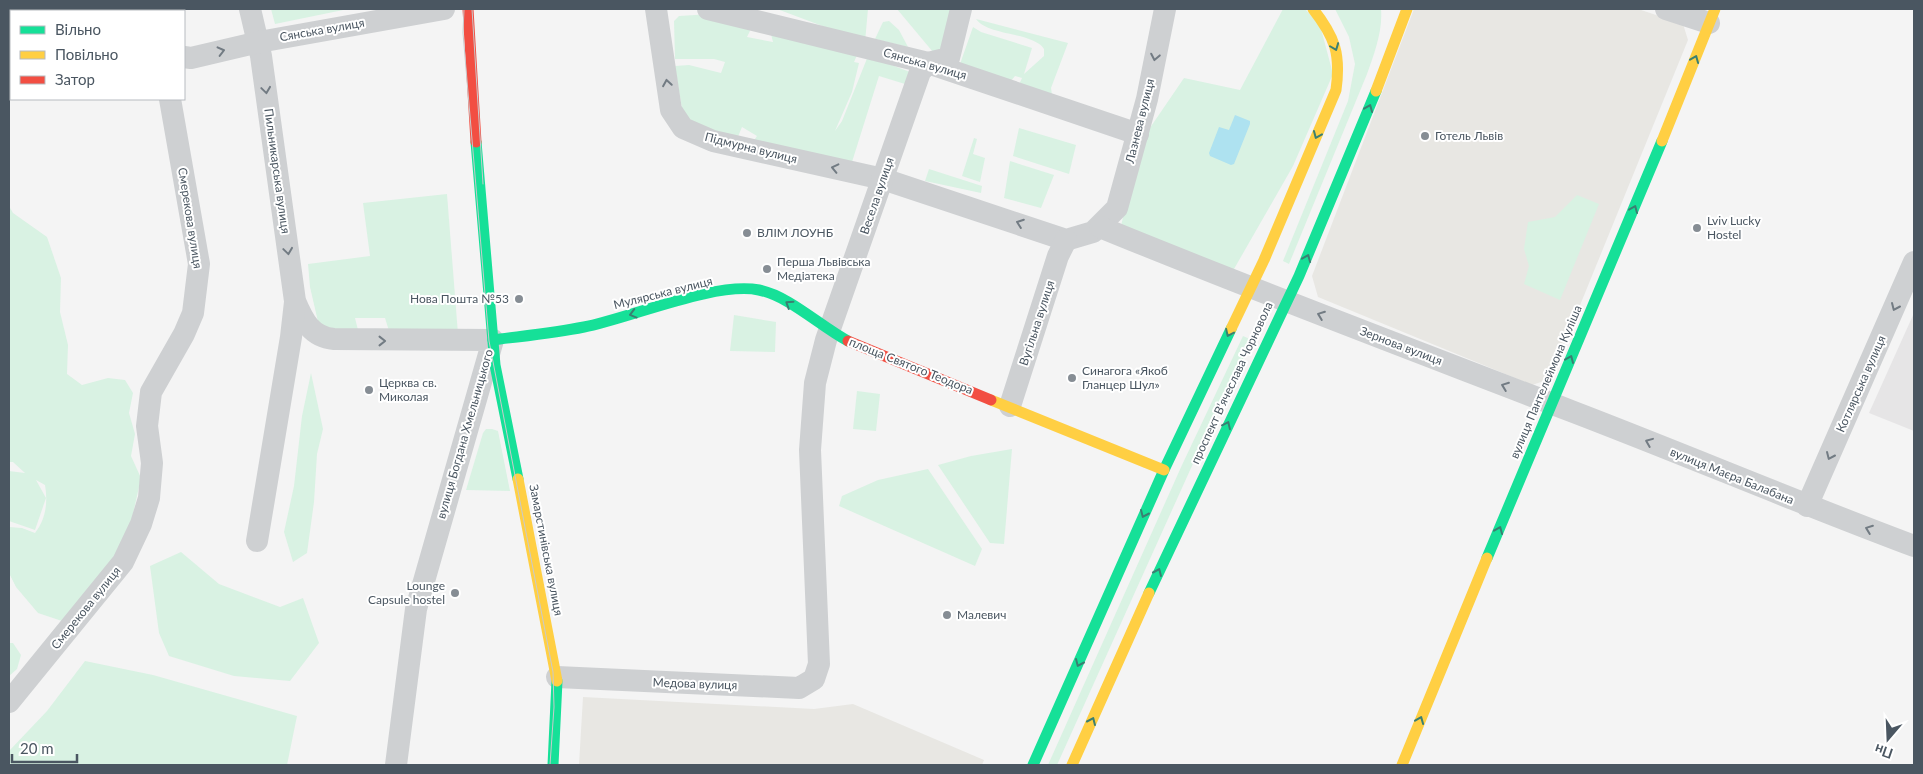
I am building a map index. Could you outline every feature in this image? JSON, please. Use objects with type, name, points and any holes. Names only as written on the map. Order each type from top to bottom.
[{"type":"main road","name":"вулиця Богдана Хмельницького","points":[[468,9],[469,60],[492,340]]},
{"type":"main road","name":"проспект Вʼячеслава Чорновола","points":[[1033,765],[1164,470],[1250,289],[1336,90],[1340,67],[1338,48],[1313,9]]},
{"type":"main road","name":"проспект Вʼячеслава Чорновола","points":[[1072,765],[1170,547],[1299,276],[1400,32],[1407,9]]},
{"type":"main road","name":"вулиця Пантелеймона Куліша","points":[[1402,765],[1551,404],[1635,208],[1712,16]]},
{"type":"main road","name":"Мулярська вулиця","points":[[492,340],[584,327],[695,297],[740,288],[759,290],[777,296],[830,331]]},
{"type":"main road","name":"площа Святого Теодора","points":[[830,331],[860,347],[1010,406],[1164,470]]},
{"type":"main road","name":"Замарстинівська вулиця","points":[[492,340],[557,678],[553,765]]},
{"type":"street","name":"Пильникарська вулиця","points":[[250,9],[258,42],[295,300],[291,337],[256,541]]},
{"type":"street","name":"Сянська вулиця","points":[[185,57],[190,58],[258,42],[444,9]]},
{"type":"street","name":"Підмурна вулиця","points":[[656,9],[672,110],[683,128],[713,141],[883,179],[1066,240]]},
{"type":"street","name":"Сянська вулиця","points":[[708,9],[928,63],[1138,134]]},
{"type":"street","points":[[928,63],[948,58],[961,9]]},
{"type":"street","name":"Лазнева вулиця","points":[[1100,227],[1117,208],[1147,99],[1165,9]]},
{"type":"street","points":[[1666,9],[1712,16]]},
{"type":"street","name":"Весела вулиця","points":[[830,331],[920,72],[928,63]]},
{"type":"street","name":"Смерекова вулиця","points":[[9,702],[123,562],[149,498],[152,463],[147,426],[151,392],[184,334],[193,313],[199,264],[170,100]]},
{"type":"street","points":[[1066,240],[1093,232],[1100,227]]},
{"type":"street","name":"Зернова вулиця","points":[[1100,227],[1250,289],[1551,404]]},
{"type":"street","name":"Вугільна вулиця","points":[[1010,406],[1058,256],[1066,240]]},
{"type":"street","name":"Котлярська вулиця","points":[[1808,506],[1914,262]]},
{"type":"street","name":"Пильникарська вулиця","points":[[295,300],[305,324],[326,339],[492,340]]},
{"type":"street","name":"Медова вулиця","points":[[557,678],[799,688],[814,679],[819,664],[810,450],[815,382],[830,331]]},
{"type":"street","name":"вулиця Богдана Хмельницького","points":[[396,765],[416,609],[492,340]]},
{"type":"street","name":"вулиця Маєра Балабана","points":[[1551,404],[1914,546]]},
{"type":"street","points":[[468,421],[478,411],[495,409],[507,416]]},
{"type":"shaded area","points":[[9,9],[95,10],[10,10],[9,74]]},
{"type":"shaded area","points":[[1414,9],[1638,9],[1683,24],[1688,40],[1550,379],[1532,385],[1318,297],[1312,276]]},
{"type":"shaded area","points":[[1914,313],[1914,431],[1869,413]]},
{"type":"shaded area","points":[[583,697],[814,709],[853,704],[984,760],[982,765],[579,765]]},
{"type":"green space","points":[[271,9],[348,9],[275,24]]},
{"type":"green space","points":[[777,9],[868,9],[865,42]]},
{"type":"green space","points":[[897,9],[954,9],[947,50],[933,52]]},
{"type":"green space","points":[[1283,9],[1305,9],[1320,25],[1333,74],[1293,166],[1230,276],[1120,230],[1141,141],[1184,78],[1240,90]]},
{"type":"green space","points":[[1335,9],[1381,9],[1379,34],[1367,74],[1289,264],[1283,261],[1348,101],[1355,64],[1349,37]]},
{"type":"green space","points":[[743,12],[750,31],[747,37],[773,42],[771,34],[858,53],[854,62],[859,63],[852,92],[835,131],[842,121],[868,56],[910,72],[905,84],[879,76],[852,162],[753,142],[757,136],[742,127],[737,139],[685,127],[675,66],[689,65],[721,73],[725,62],[714,59],[675,59],[674,21],[679,16]]},
{"type":"green space","points":[[976,19],[1068,43],[1051,88],[1052,95],[1017,89],[1022,78],[1015,76],[1010,82],[960,64],[973,27],[981,32],[1032,48],[1024,74],[1044,56],[1044,49],[1038,44],[990,28]]},
{"type":"green space","points":[[889,21],[899,30],[908,47],[875,39],[883,22]]},
{"type":"green space","points":[[1019,128],[1076,145],[1069,174],[1013,156]]},
{"type":"green space","points":[[974,138],[977,139],[973,154],[985,158],[980,182],[962,176]]},
{"type":"green space","points":[[1010,161],[1054,175],[1041,208],[1004,198]]},
{"type":"green space","points":[[929,169],[982,186],[981,193],[925,181]]},
{"type":"green space","points":[[447,194],[458,334],[390,334],[385,318],[355,318],[359,334],[319,326],[310,287],[308,264],[370,256],[363,203]]},
{"type":"green space","points":[[1577,195],[1599,204],[1560,300],[1524,284],[1529,266],[1524,249],[1528,222],[1555,217]]},
{"type":"green space","points":[[9,206],[13,213],[47,237],[61,278],[60,312],[68,345],[67,374],[82,385],[108,378],[125,380],[133,393],[129,413],[135,434],[131,456],[141,478],[133,514],[133,536],[71,624],[38,613],[16,587],[9,573],[9,527],[22,528],[35,533],[44,516],[46,498],[35,530],[9,521],[9,471],[25,473],[13,462],[9,462]],"holes":[[[36,480],[45,485],[46,498]]]},
{"type":"green space","points":[[734,315],[776,322],[775,352],[730,351]]},
{"type":"green space","points":[[1243,336],[1252,340],[1191,468],[1057,765],[1048,765],[1182,465]]},
{"type":"green space","points":[[311,373],[323,429],[317,454],[314,502],[307,553],[293,562],[284,532],[294,486],[302,416]]},
{"type":"green space","points":[[857,391],[880,394],[876,431],[853,429]]},
{"type":"green space","points":[[486,429],[498,431],[510,491],[466,490],[483,433]]},
{"type":"green space","points":[[1012,449],[1004,544],[990,543],[938,465],[971,456]]},
{"type":"green space","points":[[928,469],[982,549],[975,566],[839,506],[842,496],[878,480]]},
{"type":"green space","points":[[181,552],[219,584],[280,607],[303,598],[319,643],[290,681],[234,676],[169,656],[159,633],[150,566]]},
{"type":"green space","points":[[9,643],[13,643],[21,655],[17,669],[9,676]]},
{"type":"green space","points":[[85,661],[153,675],[297,716],[287,765],[9,765],[9,751],[47,711]]},
{"type":"water","points":[[1235,115],[1250,121],[1250,124],[1234,164],[1231,165],[1210,156],[1209,153],[1219,127],[1229,130]]},
{"type":"tram line","points":[[464,9],[463,33],[489,341],[553,672],[554,707],[550,765]]},
{"type":"tram line","points":[[472,9],[483,184]]},
{"type":"traffic: fast","points":[[1149,593],[1299,276],[1376,91]]},
{"type":"traffic: fast","points":[[1487,558],[1662,141]]},
{"type":"traffic: fast","points":[[476,142],[495,365],[518,479]]},
{"type":"traffic: fast","points":[[493,340],[584,327],[697,295],[741,289],[759,290],[782,298],[848,341]]},
{"type":"traffic: fast","points":[[1033,765],[1164,470],[1231,329]]},
{"type":"traffic: fast","points":[[553,765],[557,681]]},
{"type":"traffic: slow","points":[[1231,329],[1264,260],[1336,90],[1338,66],[1335,46],[1327,28],[1313,9]]},
{"type":"traffic: slow","points":[[1376,91],[1407,9]]},
{"type":"traffic: slow","points":[[1662,141],[1715,9]]},
{"type":"traffic: slow","points":[[991,400],[1164,470]]},
{"type":"traffic: slow","points":[[518,479],[557,681]]},
{"type":"traffic: slow","points":[[1402,765],[1487,558]]},
{"type":"traffic: slow","points":[[1072,765],[1149,593]]},
{"type":"traffic: jam","points":[[468,9],[476,142]]},
{"type":"traffic: jam","points":[[848,341],[991,400]]},
{"type":"place","name":"Готель Львів","points":[[1425,136]]},
{"type":"place","name":"Lviv Lucky Hostel","points":[[1697,228]]},
{"type":"place","name":"ВЛІМ ЛОУНБ","points":[[747,233]]},
{"type":"place","name":"Перша Львівська Медіатека","points":[[767,269]]},
{"type":"place","name":"Нова Пошта №53","points":[[519,299]]},
{"type":"place","name":"Синагога «Якоб Гланцер Шул»","points":[[1072,378]]},
{"type":"place","name":"Церква св. Миколая","points":[[369,390]]},
{"type":"place","name":"Lounge Capsule hostel","points":[[455,593]]},
{"type":"place","name":"Малевич","points":[[947,615]]}]
